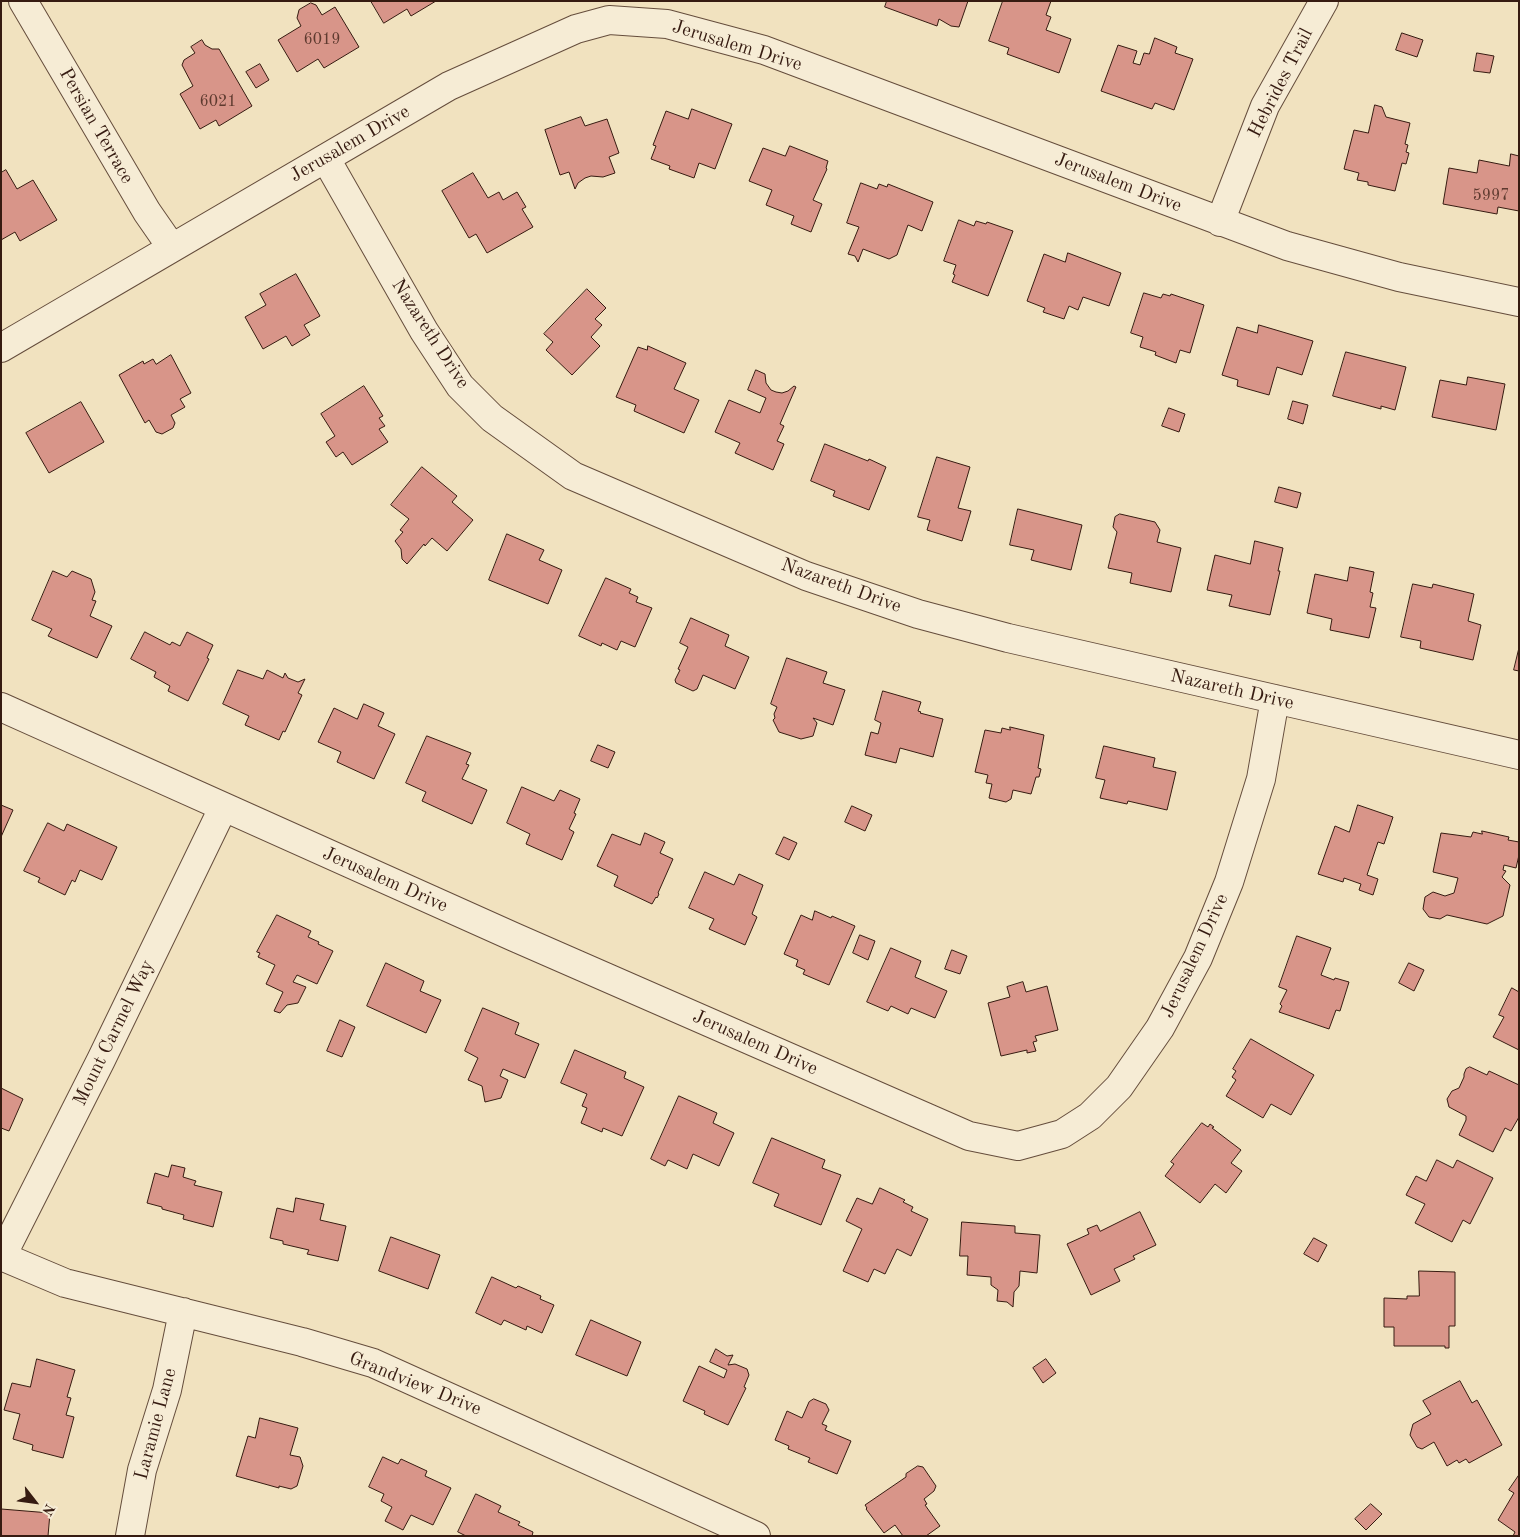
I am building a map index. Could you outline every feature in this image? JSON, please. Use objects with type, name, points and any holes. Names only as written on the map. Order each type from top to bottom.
[{"type":"street","name":"Persian Terrace","points":[[24,1],[147,212],[172,248]]},
{"type":"street","name":"Hebrides Trail","points":[[1220,222],[1265,106],[1324,1]]},
{"type":"street","name":"Jerusalem Drive","points":[[1,348],[449,86],[576,29],[609,20],[667,24],[764,50],[1287,246],[1399,277],[1519,302]]},
{"type":"street","name":"Nazareth Drive","points":[[326,159],[424,331],[460,386],[492,418],[574,476],[806,576],[918,614],[1008,638],[1519,755]]},
{"type":"street","name":"Jerusalem Drive","points":[[1,707],[514,937],[969,1136],[1018,1146],[1062,1134],[1090,1116],[1120,1087],[1160,1028],[1198,958],[1229,882],[1261,779],[1274,699]]},
{"type":"street","name":"Mount Carmel Way","points":[[2,1256],[102,1060],[223,808]]},
{"type":"street","name":"Grandview Drive","points":[[2,1256],[65,1283],[302,1342],[373,1363],[756,1536]]},
{"type":"street","name":"Laramie Lane","points":[[130,1536],[142,1470],[167,1390],[183,1312]]},
{"type":"building","points":[[371,1],[436,1],[411,16],[407,9],[384,23]]},
{"type":"building","points":[[887,1],[968,1],[959,27],[951,26],[939,19],[937,26],[885,7]]},
{"type":"building","points":[[1003,1],[1051,1],[1046,15],[1051,17],[1046,30],[1071,39],[1059,73],[1007,54],[1009,48],[989,41]]},
{"type":"building","points":[[311,3],[316,5],[322,15],[335,7],[359,47],[324,68],[318,59],[297,72],[278,40],[301,26],[297,18],[299,10]]},
{"type":"building","points":[[1402,33],[1423,40],[1417,57],[1396,50]]},
{"type":"building","points":[[1155,38],[1177,47],[1175,53],[1193,59],[1174,110],[1155,103],[1152,109],[1101,91],[1118,45],[1137,51],[1133,63],[1140,65],[1144,53],[1149,54]]},
{"type":"building","points":[[202,40],[205,45],[212,49],[219,49],[252,106],[219,126],[216,120],[200,129],[180,94],[193,86],[182,65],[184,60],[195,53],[191,47]]},
{"type":"building","points":[[1477,53],[1494,56],[1490,73],[1474,71]]},
{"type":"building","points":[[260,64],[269,80],[256,88],[246,72]]},
{"type":"building","points":[[1375,105],[1382,107],[1386,117],[1410,123],[1405,144],[1408,145],[1406,152],[1409,153],[1406,164],[1402,163],[1395,191],[1368,185],[1368,182],[1357,180],[1359,173],[1344,169],[1354,130],[1368,133]]},
{"type":"building","points":[[692,109],[732,124],[715,169],[699,163],[694,178],[669,169],[670,166],[651,159],[656,146],[653,145],[666,111],[688,119]]},
{"type":"building","points":[[581,117],[585,126],[607,119],[619,153],[609,157],[615,173],[603,177],[591,176],[585,178],[578,183],[575,189],[569,172],[560,175],[545,130]]},
{"type":"building","points":[[790,146],[828,161],[827,169],[813,200],[822,204],[811,232],[791,224],[794,216],[766,205],[772,190],[749,181],[763,148],[785,156]]},
{"type":"building","points":[[1511,154],[1519,156],[1519,211],[1498,207],[1497,214],[1443,204],[1449,168],[1477,173],[1479,160],[1509,166]]},
{"type":"building","points":[[6,170],[17,189],[33,180],[57,220],[20,241],[15,232],[1,240],[1,173]]},
{"type":"building","points":[[473,173],[488,198],[499,192],[503,200],[517,192],[526,207],[522,209],[533,227],[487,253],[476,234],[469,238],[442,191]]},
{"type":"building","points":[[861,183],[877,189],[879,184],[887,187],[888,184],[933,202],[922,231],[908,225],[897,255],[889,259],[863,249],[858,262],[855,256],[848,254],[859,227],[847,223]]},
{"type":"building","points":[[959,220],[974,226],[976,221],[986,224],[987,222],[1013,231],[988,296],[952,282],[956,265],[944,261]]},
{"type":"building","points":[[1068,253],[1121,273],[1109,306],[1083,297],[1078,310],[1069,306],[1064,319],[1043,312],[1045,308],[1027,301],[1044,254],[1065,262]]},
{"type":"building","points":[[296,274],[320,316],[304,325],[310,335],[292,346],[286,336],[263,349],[245,317],[266,305],[260,294]]},
{"type":"building","points":[[587,289],[606,308],[595,319],[602,325],[591,337],[600,346],[572,375],[546,350],[553,342],[544,334]]},
{"type":"building","points":[[1144,293],[1161,298],[1163,294],[1170,296],[1171,294],[1204,305],[1190,353],[1180,350],[1176,363],[1155,355],[1156,352],[1140,347],[1143,337],[1131,333]]},
{"type":"building","points":[[1259,325],[1313,341],[1302,375],[1277,367],[1269,395],[1237,386],[1238,380],[1222,375],[1237,327],[1257,333]]},
{"type":"building","points":[[648,346],[686,363],[674,389],[699,400],[684,433],[634,411],[636,405],[616,397],[638,347],[647,350]]},
{"type":"building","points":[[1346,352],[1406,367],[1395,410],[1381,406],[1381,409],[1333,396]]},
{"type":"building","points":[[171,355],[191,393],[180,399],[185,407],[171,415],[175,423],[173,428],[162,434],[156,432],[149,420],[145,423],[119,375],[143,361],[144,364],[153,359],[156,364]]},
{"type":"building","points":[[756,370],[765,374],[766,383],[771,390],[782,393],[794,386],[796,387],[780,424],[784,426],[777,441],[784,444],[773,470],[735,453],[740,443],[715,432],[729,400],[760,413],[766,398],[748,390]]},
{"type":"building","points":[[1468,377],[1505,384],[1496,430],[1432,417],[1440,380],[1466,385]]},
{"type":"building","points":[[364,386],[383,416],[379,418],[385,426],[379,429],[388,442],[352,465],[343,452],[336,457],[326,442],[335,436],[321,414]]},
{"type":"building","points":[[1293,401],[1308,405],[1303,424],[1288,419]]},
{"type":"building","points":[[81,402],[104,442],[49,473],[26,433]]},
{"type":"building","points":[[1169,408],[1185,414],[1179,432],[1162,426]]},
{"type":"building","points":[[825,444],[886,467],[869,510],[833,496],[835,491],[811,481]]},
{"type":"building","points":[[937,457],[970,467],[958,508],[971,511],[962,541],[927,530],[930,520],[918,517]]},
{"type":"building","points":[[422,467],[457,496],[452,502],[473,520],[447,551],[432,538],[425,546],[424,544],[407,564],[402,559],[401,549],[395,541],[403,532],[400,530],[409,519],[391,505]]},
{"type":"building","points":[[1279,487],[1301,493],[1297,508],[1275,502]]},
{"type":"building","points":[[1018,509],[1082,525],[1071,570],[1031,560],[1034,550],[1010,545]]},
{"type":"building","points":[[1120,514],[1155,522],[1160,530],[1157,542],[1181,548],[1171,592],[1130,583],[1132,573],[1108,568],[1117,532],[1113,527],[1115,517]]},
{"type":"building","points":[[507,534],[544,550],[539,560],[562,570],[548,604],[489,580]]},
{"type":"building","points":[[1255,541],[1283,548],[1270,615],[1229,606],[1232,595],[1207,590],[1215,555],[1250,564]]},
{"type":"building","points":[[1350,567],[1374,572],[1370,592],[1373,593],[1370,607],[1376,608],[1369,638],[1330,630],[1332,619],[1307,613],[1315,574],[1347,581]]},
{"type":"building","points":[[53,571],[67,577],[72,571],[91,579],[95,592],[92,600],[96,601],[90,616],[112,626],[97,658],[48,636],[52,629],[32,620]]},
{"type":"building","points":[[606,578],[631,589],[629,593],[638,597],[636,602],[652,608],[635,647],[621,641],[617,650],[602,643],[601,646],[579,636]]},
{"type":"building","points":[[1413,584],[1432,588],[1433,584],[1474,594],[1468,621],[1481,625],[1473,660],[1420,648],[1421,641],[1401,637]]},
{"type":"building","points":[[691,618],[729,635],[725,646],[749,657],[735,689],[703,675],[697,689],[693,691],[676,683],[675,680],[680,670],[678,669],[688,647],[680,643]]},
{"type":"building","points":[[145,632],[170,645],[172,642],[180,646],[187,632],[213,645],[207,658],[209,659],[188,701],[168,691],[170,686],[154,677],[156,672],[131,659]]},
{"type":"building","points":[[1519,648],[1519,671],[1514,670]]},
{"type":"building","points":[[787,658],[827,672],[823,683],[845,690],[833,725],[813,718],[817,723],[813,736],[801,739],[779,732],[773,720],[777,707],[771,704]]},
{"type":"building","points":[[238,670],[263,679],[267,670],[283,678],[285,673],[288,678],[298,682],[305,679],[298,693],[302,695],[285,732],[283,731],[279,740],[245,725],[249,716],[223,704]]},
{"type":"building","points":[[883,691],[921,702],[918,711],[920,713],[943,719],[933,757],[900,748],[896,763],[865,755],[871,732],[878,734],[881,723],[875,720]]},
{"type":"building","points":[[364,704],[384,713],[378,726],[395,734],[374,779],[337,762],[341,752],[318,742],[334,708],[357,719]]},
{"type":"building","points":[[1010,727],[1044,735],[1038,768],[1041,769],[1039,777],[1036,777],[1031,794],[1013,790],[1011,799],[1006,802],[989,798],[992,784],[986,783],[988,775],[975,772],[985,730],[1001,733],[1002,728],[1010,730]]},
{"type":"building","points":[[427,736],[471,753],[466,764],[469,765],[462,779],[487,790],[472,824],[422,801],[426,792],[406,783]]},
{"type":"building","points":[[598,745],[615,752],[608,768],[591,761]]},
{"type":"building","points":[[1104,746],[1155,758],[1153,767],[1176,772],[1167,810],[1128,801],[1127,804],[1100,798],[1105,780],[1096,778]]},
{"type":"building","points":[[522,787],[554,801],[560,790],[580,799],[569,829],[574,832],[562,860],[526,844],[530,834],[507,823]]},
{"type":"building","points":[[1,805],[13,810],[1,837]]},
{"type":"building","points":[[1358,805],[1393,817],[1384,844],[1378,842],[1367,875],[1378,879],[1373,895],[1359,890],[1361,884],[1344,878],[1343,882],[1318,874],[1335,826],[1349,832]]},
{"type":"building","points":[[852,806],[872,815],[865,831],[845,822]]},
{"type":"building","points":[[48,823],[64,831],[67,824],[117,847],[102,880],[80,870],[75,882],[72,880],[65,895],[38,882],[40,878],[24,871]]},
{"type":"building","points":[[1482,831],[1509,837],[1508,840],[1519,842],[1516,868],[1504,865],[1503,870],[1506,871],[1502,877],[1510,885],[1503,916],[1487,924],[1447,915],[1440,919],[1429,917],[1423,909],[1425,897],[1433,892],[1445,896],[1454,893],[1458,878],[1433,872],[1441,833],[1471,837],[1473,832],[1482,834]]},
{"type":"building","points":[[645,833],[665,842],[660,853],[673,859],[659,894],[652,904],[614,886],[618,876],[597,866],[612,834],[640,845]]},
{"type":"building","points":[[784,837],[797,843],[789,860],[776,854]]},
{"type":"building","points":[[705,872],[734,885],[739,874],[763,885],[752,914],[757,917],[745,945],[709,929],[714,919],[689,908]]},
{"type":"building","points":[[815,911],[855,926],[829,985],[803,974],[805,970],[796,966],[798,960],[784,954],[801,915],[812,920]]},
{"type":"building","points":[[277,915],[311,931],[308,937],[333,951],[317,984],[297,975],[293,982],[306,987],[298,1003],[287,1005],[280,1013],[274,1011],[283,992],[266,984],[275,965],[258,957],[260,953],[257,952]]},
{"type":"building","points":[[860,935],[875,941],[868,960],[853,953]]},
{"type":"building","points":[[1297,936],[1331,948],[1321,975],[1334,980],[1335,978],[1349,982],[1340,1011],[1336,1010],[1329,1029],[1279,1012],[1282,1006],[1280,1004],[1287,990],[1279,987]]},
{"type":"building","points":[[891,948],[921,961],[915,977],[947,991],[935,1018],[911,1008],[908,1014],[891,1006],[888,1011],[867,1002]]},
{"type":"building","points":[[952,950],[967,956],[960,974],[945,969]]},
{"type":"building","points":[[386,963],[424,981],[420,991],[441,1000],[426,1033],[367,1006]]},
{"type":"building","points":[[1409,963],[1424,970],[1414,991],[1399,983]]},
{"type":"building","points":[[1023,982],[1026,992],[1047,986],[1058,1030],[1035,1036],[1037,1041],[1033,1042],[1036,1051],[1027,1053],[1027,1050],[1001,1056],[988,1003],[1010,997],[1007,987]]},
{"type":"building","points":[[1512,988],[1519,992],[1519,1050],[1493,1037],[1504,1017],[1499,1015]]},
{"type":"building","points":[[483,1008],[519,1023],[515,1034],[539,1044],[525,1078],[503,1069],[500,1076],[508,1080],[501,1098],[485,1102],[482,1086],[468,1080],[478,1058],[465,1051]]},
{"type":"building","points":[[340,1020],[355,1027],[342,1057],[327,1051]]},
{"type":"building","points":[[1251,1039],[1314,1075],[1291,1115],[1271,1104],[1263,1118],[1226,1096],[1236,1080],[1232,1077],[1236,1071],[1233,1069]]},
{"type":"building","points":[[575,1050],[626,1072],[624,1078],[644,1087],[622,1136],[603,1128],[602,1132],[581,1123],[587,1108],[582,1106],[587,1094],[561,1083]]},
{"type":"building","points":[[1470,1067],[1487,1075],[1489,1071],[1519,1085],[1519,1117],[1511,1131],[1505,1128],[1493,1152],[1459,1135],[1466,1116],[1449,1107],[1447,1099],[1452,1091],[1459,1088],[1466,1069]]},
{"type":"building","points":[[1,1088],[23,1099],[9,1131],[1,1128]]},
{"type":"building","points":[[679,1096],[717,1113],[713,1123],[734,1133],[719,1166],[693,1154],[687,1169],[668,1160],[665,1166],[651,1159]]},
{"type":"building","points":[[1202,1123],[1208,1127],[1210,1124],[1214,1127],[1212,1128],[1241,1150],[1231,1163],[1242,1171],[1226,1193],[1215,1184],[1200,1203],[1165,1176],[1174,1164],[1171,1162]]},
{"type":"building","points":[[772,1138],[825,1160],[822,1168],[841,1175],[821,1225],[774,1206],[779,1194],[753,1183]]},
{"type":"building","points":[[1437,1160],[1453,1168],[1457,1160],[1493,1178],[1470,1224],[1463,1220],[1452,1242],[1415,1223],[1425,1204],[1406,1195],[1416,1176],[1426,1181]]},
{"type":"building","points":[[172,1165],[185,1168],[183,1177],[196,1181],[194,1185],[222,1192],[213,1227],[183,1219],[184,1215],[147,1203],[155,1173],[168,1177]]},
{"type":"building","points":[[880,1188],[905,1200],[903,1202],[913,1207],[911,1211],[928,1219],[911,1256],[897,1249],[885,1274],[874,1269],[868,1282],[843,1271],[862,1229],[846,1221],[857,1198],[872,1204]]},
{"type":"building","points":[[296,1198],[324,1204],[320,1220],[346,1226],[338,1261],[307,1254],[309,1250],[283,1244],[283,1241],[270,1238],[277,1208],[293,1212]]},
{"type":"building","points":[[1140,1212],[1156,1245],[1133,1256],[1135,1259],[1114,1269],[1120,1281],[1091,1295],[1067,1244],[1089,1234],[1087,1229],[1097,1225],[1100,1231]]},
{"type":"building","points":[[962,1222],[1015,1226],[1015,1233],[1040,1235],[1037,1273],[1020,1271],[1019,1286],[1014,1292],[1013,1307],[1007,1302],[997,1301],[998,1290],[991,1285],[991,1277],[967,1275],[968,1256],[960,1256]]},
{"type":"building","points":[[391,1237],[440,1255],[428,1289],[379,1271]]},
{"type":"building","points":[[1314,1238],[1327,1245],[1318,1262],[1304,1254]]},
{"type":"building","points":[[1419,1271],[1455,1272],[1455,1326],[1449,1326],[1449,1348],[1445,1348],[1445,1346],[1394,1346],[1394,1327],[1384,1327],[1384,1298],[1407,1299],[1407,1296],[1419,1296]]},
{"type":"building","points":[[492,1277],[516,1288],[518,1286],[541,1296],[540,1299],[554,1305],[542,1333],[527,1326],[526,1330],[504,1320],[501,1325],[476,1313]]},
{"type":"building","points":[[591,1320],[641,1342],[627,1376],[576,1355]]},
{"type":"building","points":[[716,1349],[727,1356],[733,1355],[728,1365],[735,1364],[747,1369],[749,1375],[744,1387],[746,1388],[728,1425],[704,1414],[705,1411],[683,1401],[699,1366],[724,1378],[727,1370],[710,1362]]},
{"type":"building","points":[[37,1359],[75,1370],[67,1397],[71,1398],[66,1415],[74,1417],[63,1458],[32,1450],[33,1445],[13,1439],[20,1414],[4,1410],[12,1383],[30,1387]]},
{"type":"building","points":[[1046,1359],[1056,1373],[1043,1383],[1033,1368]]},
{"type":"building","points":[[1460,1381],[1472,1403],[1477,1400],[1502,1445],[1469,1463],[1466,1459],[1459,1463],[1457,1460],[1447,1466],[1434,1442],[1422,1449],[1417,1447],[1410,1435],[1413,1424],[1431,1414],[1423,1401]]},
{"type":"building","points":[[814,1399],[826,1404],[829,1410],[822,1424],[827,1426],[825,1430],[851,1441],[837,1474],[808,1462],[810,1458],[788,1449],[789,1446],[775,1440],[787,1411],[802,1418],[809,1402]]},
{"type":"building","points":[[260,1418],[298,1428],[290,1455],[300,1457],[303,1466],[297,1486],[291,1489],[279,1486],[279,1488],[236,1476],[248,1436],[255,1438]]},
{"type":"building","points":[[383,1457],[398,1464],[401,1459],[427,1471],[425,1476],[451,1488],[433,1525],[411,1515],[403,1530],[385,1521],[392,1507],[381,1501],[384,1494],[369,1487]]},
{"type":"building","points":[[918,1466],[923,1467],[936,1486],[934,1491],[924,1499],[927,1504],[925,1505],[940,1526],[926,1536],[903,1536],[895,1525],[884,1533],[865,1505],[906,1477],[906,1474]]},
{"type":"building","points":[[1519,1475],[1519,1536],[1513,1536],[1515,1532],[1498,1520],[1514,1493],[1509,1490]]},
{"type":"building","points":[[476,1494],[501,1506],[498,1512],[520,1522],[518,1525],[533,1532],[532,1536],[466,1536],[458,1532]]},
{"type":"building","points":[[1371,1504],[1382,1514],[1366,1530],[1355,1519]]},
{"type":"building","points":[[1,1509],[50,1513],[48,1536],[1,1536]]}]
